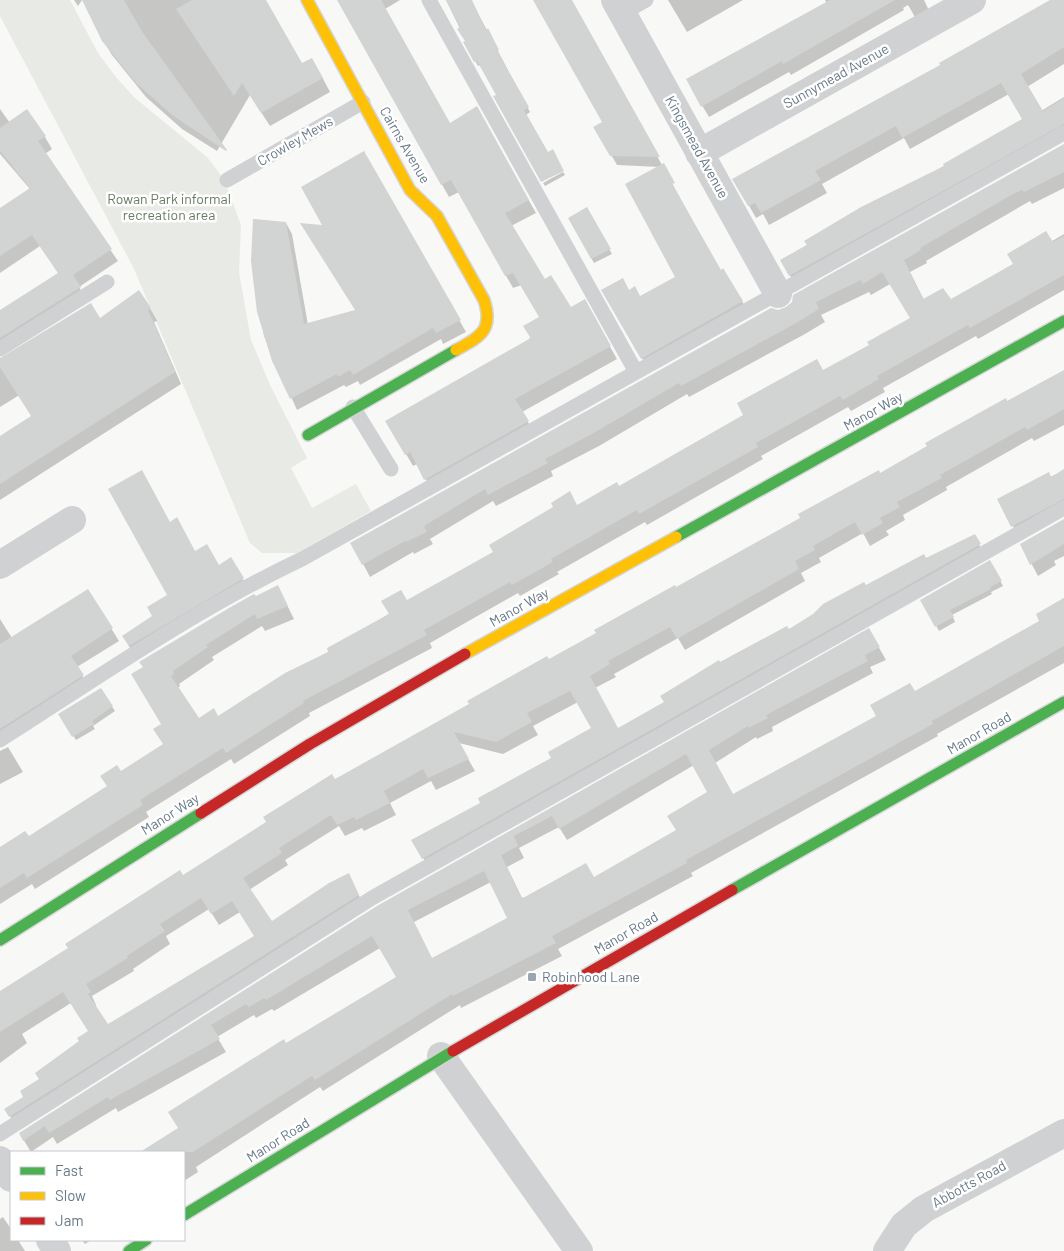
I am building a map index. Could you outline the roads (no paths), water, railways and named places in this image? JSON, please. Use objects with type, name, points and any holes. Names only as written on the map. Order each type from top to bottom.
[{"type":"street","name":"Cairns Avenue","points":[[307,0],[410,190],[437,216],[484,300],[488,313],[487,326],[479,337],[353,407]]},
{"type":"street","name":"Sunnymead Avenue","points":[[700,153],[972,0]]},
{"type":"street","name":"Kingsmead Avenue","points":[[628,4],[700,153],[778,294]]},
{"type":"street","name":"Manor Way","points":[[0,940],[310,744],[430,673],[1064,321]]},
{"type":"street","points":[[308,435],[353,407]]},
{"type":"street","points":[[0,565],[72,520]]},
{"type":"street","name":"Manor Road","points":[[185,1214],[441,1056],[1064,702]]},
{"type":"street","points":[[441,1056],[579,1251]]},
{"type":"street","name":"Abbotts Road","points":[[887,1251],[904,1225],[924,1209],[1064,1133]]},
{"type":"street","points":[[0,1160],[10,1176]]},
{"type":"street","points":[[128,1251],[144,1241]]},
{"type":"lane","points":[[429,0],[636,372]]},
{"type":"lane","name":"Crowley Mews","points":[[228,180],[363,102]]},
{"type":"lane","points":[[0,740],[214,604],[302,560],[1064,133]]},
{"type":"lane","points":[[0,349],[107,282]]},
{"type":"lane","points":[[353,407],[391,469]]},
{"type":"lane","points":[[0,1134],[372,898],[1064,508]]},
{"type":"place","name":"Robinhood Lane","points":[[532,977]]},
{"type":"park label","name":"Rowan Park informal recreation area","points":[[169,207]]}]
